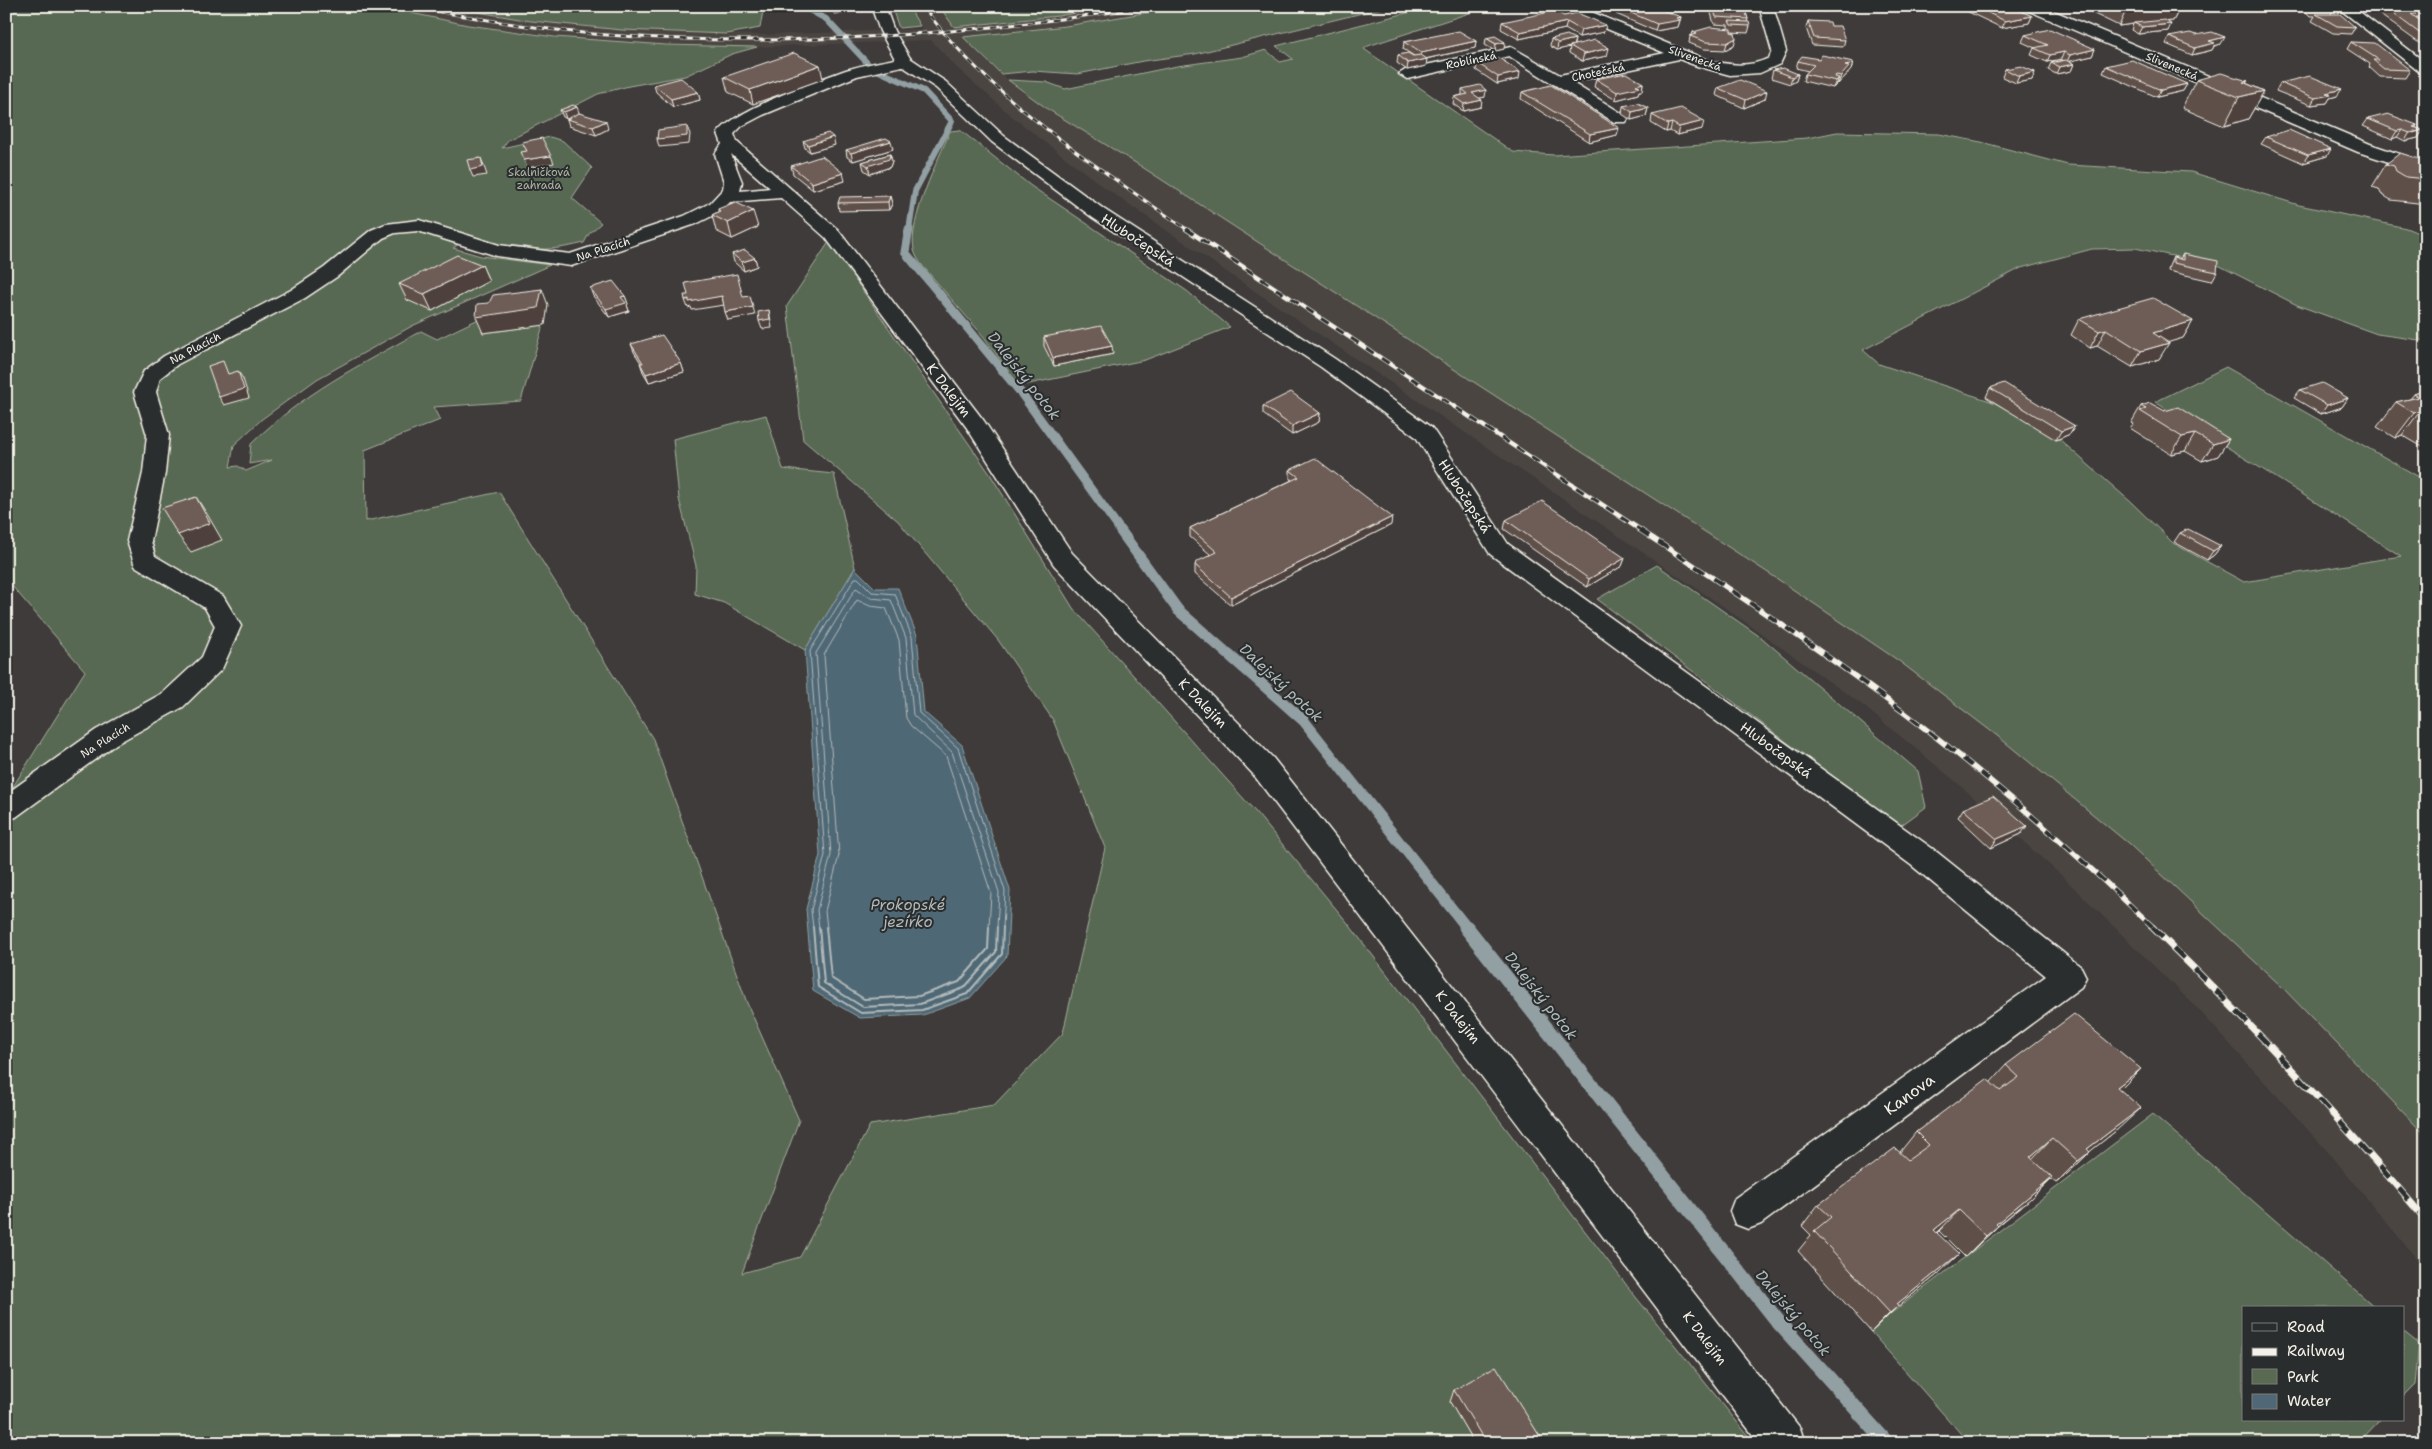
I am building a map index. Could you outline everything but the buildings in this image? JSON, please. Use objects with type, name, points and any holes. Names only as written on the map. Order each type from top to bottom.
[{"type":"street","name":"Hlubočepská","points":[[878,6],[886,31],[904,61],[941,85],[998,139],[1099,214],[1328,363],[1424,432],[1499,549],[1922,857],[2070,977]]},
{"type":"street","name":"Slivenecká","points":[[1564,6],[1702,63],[1730,70],[1760,68],[1775,61],[1779,51],[1766,6]]},
{"type":"street","name":"Slivenecká","points":[[2030,6],[2364,148],[2426,170]]},
{"type":"street","points":[[2343,6],[2426,70]]},
{"type":"street","name":"Roblínská","points":[[1407,74],[1511,51],[1558,80]]},
{"type":"street","name":"Chotečská","points":[[1558,80],[1681,54]]},
{"type":"street","points":[[786,192],[729,197],[733,182],[723,154],[730,144],[726,133],[736,123],[756,112],[852,73],[904,61]]},
{"type":"street","name":"Chotečská","points":[[1558,80],[1620,119]]},
{"type":"street","name":"K Dalejím","points":[[730,144],[830,232],[976,426],[1064,559],[1263,766],[1785,1443]]},
{"type":"street","name":"Na Placích","points":[[6,809],[106,737],[174,700],[213,662],[228,626],[214,602],[144,560],[139,541],[154,473],[158,435],[144,392],[151,375],[171,360],[298,294],[331,272],[377,234],[392,228],[420,225],[497,250],[571,260],[708,213],[729,197]]},
{"type":"street","name":"Kanova","points":[[1748,1211],[2070,977]]},
{"type":"shaded area","points":[[378,6],[443,6],[531,21],[677,33],[764,35],[922,29],[908,6],[939,6],[943,14],[995,23],[1119,6],[1185,6],[1066,26],[964,37],[987,62],[1016,87],[1049,110],[1139,165],[1773,576],[1899,661],[2000,738],[2129,844],[2281,986],[2426,1136],[2426,1270],[2330,1154],[2198,1009],[2062,876],[1954,780],[1861,704],[1724,607],[1234,277],[1101,185],[1015,119],[957,68],[931,40],[757,47],[608,42],[468,25]]},
{"type":"green space","name":"Skalničková zahrada","points":[[6,6],[378,6],[468,25],[555,37],[666,45],[757,47],[732,54],[685,76],[629,86],[598,94],[508,140],[502,148],[550,137],[563,141],[592,168],[572,198],[601,223],[589,234],[584,243],[553,249],[526,249],[468,238],[453,248],[481,256],[550,265],[412,326],[317,379],[262,419],[234,445],[230,467],[238,466],[246,471],[272,460],[249,464],[251,444],[311,395],[375,356],[421,331],[437,339],[491,313],[483,333],[543,325],[521,401],[433,407],[440,420],[365,450],[366,521],[499,492],[653,739],[747,1003],[799,1120],[742,1273],[800,1257],[870,1125],[994,1105],[1063,1033],[1105,848],[1053,720],[998,640],[898,521],[803,440],[787,306],[829,242],[990,474],[1073,608],[1253,809],[1347,922],[1635,1296],[1754,1443],[1530,1443],[1450,1402],[1474,1443],[6,1443],[6,792],[9,793],[85,671],[6,579]]},
{"type":"green space","points":[[443,6],[757,6],[763,11],[760,28],[727,34],[622,30],[531,21]]},
{"type":"green space","points":[[891,6],[908,6],[920,26],[899,28]]},
{"type":"green space","points":[[939,6],[1119,6],[1058,16],[954,27]]},
{"type":"green space","points":[[1185,6],[1391,6],[1195,54],[1143,61],[1078,74],[1033,71],[1001,74],[963,37],[1066,26]]},
{"type":"green space","points":[[1434,6],[1491,6],[1368,46],[1364,49],[1513,152],[1554,155],[1807,138],[1837,132],[1939,134],[1981,142],[2068,165],[2191,172],[2299,205],[2406,228],[2426,236],[2426,341],[2377,334],[2297,305],[2220,266],[2135,248],[2092,249],[2021,268],[1863,350],[1879,364],[1993,402],[2059,439],[2132,503],[2173,543],[2244,582],[2401,556],[2155,402],[2226,367],[2426,481],[2426,1136],[2281,986],[2129,844],[2000,738],[1899,661],[1773,576],[1139,165],[1049,110],[1008,80],[1046,82],[1065,89],[1177,66],[1242,57],[1266,50],[1280,62],[1293,59],[1276,46]]},
{"type":"green space","points":[[960,130],[1031,186],[1187,291],[1230,327],[1145,360],[1019,386],[984,337],[921,264],[914,250],[915,223],[925,190],[950,131]]},
{"type":"green space","points":[[766,415],[783,469],[834,474],[855,568],[805,650],[724,603],[695,594],[696,566],[679,499],[673,439]]},
{"type":"green space","points":[[1657,565],[1762,638],[1918,771],[1926,807],[1899,827],[1597,599]]},
{"type":"green space","points":[[2153,1114],[2374,1306],[2242,1306],[2242,1422],[2378,1422],[2358,1443],[1969,1443],[1869,1330]]},
{"type":"green space","points":[[2404,1332],[2419,1344],[2415,1384],[2404,1395]]},
{"type":"water","name":"Prokopské jezírko","points":[[855,568],[875,588],[898,588],[917,635],[924,712],[962,745],[1010,890],[1007,956],[970,998],[923,1015],[860,1018],[813,991],[806,909],[820,855],[805,650]]},
{"type":"waterway","name":"Dalejský potok","points":[[802,6],[826,19],[872,68],[924,91],[952,121],[915,191],[909,230]]},
{"type":"waterway","name":"Dalejský potok","points":[[909,229],[905,252],[1021,393],[1121,531]]},
{"type":"waterway","name":"Dalejský potok","points":[[1120,530],[1178,610],[1304,721],[1467,928]]},
{"type":"waterway","name":"Dalejský potok","points":[[1466,927],[1780,1324],[1887,1443]]},
{"type":"railway","points":[[407,6],[570,32],[664,38],[804,39],[944,32]]},
{"type":"railway","points":[[923,6],[944,32]]},
{"type":"railway","points":[[944,32],[1013,25],[1153,6]]},
{"type":"railway","points":[[944,32],[978,70],[1045,128],[1081,156],[1188,230]]},
{"type":"railway","points":[[1186,229],[1642,531]]},
{"type":"railway","points":[[1640,530],[1805,641],[1935,736],[2031,815],[2154,928]]},
{"type":"railway","points":[[2152,927],[2292,1070],[2426,1220]]}]
